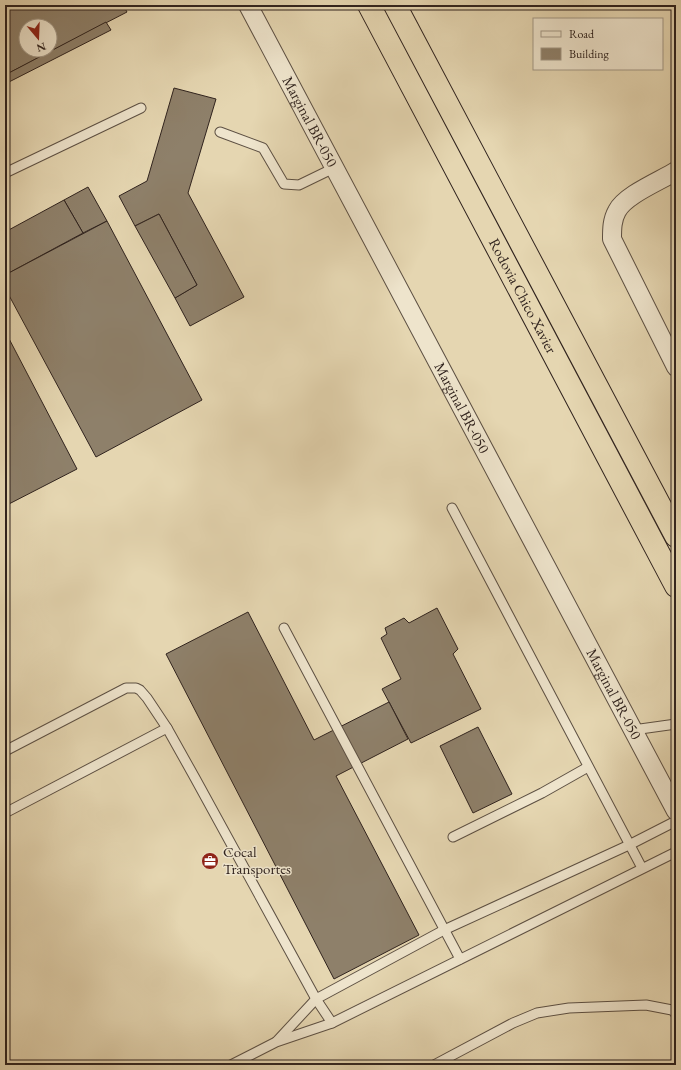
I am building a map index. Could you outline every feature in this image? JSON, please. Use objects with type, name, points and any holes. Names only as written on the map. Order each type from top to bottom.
[{"type":"highway","name":"Rodovia Chico Xavier","points":[[368,5],[676,586]]},
{"type":"highway","name":"Rodovia Chico Xavier","points":[[394,5],[676,536]]},
{"type":"street","name":"Marginal BR-050","points":[[248,5],[676,811]]},
{"type":"street","points":[[676,171],[625,200],[616,211],[612,224],[612,239],[676,367]]},
{"type":"lane","points":[[5,173],[141,108]]},
{"type":"lane","points":[[220,132],[263,148],[284,184],[299,185],[334,168]]},
{"type":"lane","points":[[452,508],[642,868]]},
{"type":"lane","points":[[284,628],[460,959]]},
{"type":"lane","points":[[5,751],[126,688],[136,688],[140,690],[167,728],[316,999],[332,1023]]},
{"type":"lane","points":[[633,730],[676,724]]},
{"type":"lane","points":[[5,813],[167,728]]},
{"type":"lane","points":[[453,837],[542,793],[588,767]]},
{"type":"lane","points":[[276,1042],[316,999],[444,930],[629,845],[676,821]]},
{"type":"lane","points":[[231,1065],[276,1042],[332,1023],[676,852]]},
{"type":"lane","points":[[434,1065],[513,1023],[537,1014],[568,1008],[646,1005],[672,1010],[676,1014]]},
{"type":"building","points":[[5,5],[123,5],[127,12],[58,48],[58,18],[18,18],[18,58],[38,58],[5,75]]},
{"type":"building","points":[[106,22],[111,30],[58,57],[58,47]]},
{"type":"building","points":[[37,58],[56,58],[5,84],[5,75]]},
{"type":"building","points":[[174,88],[216,99],[188,193],[244,297],[190,326],[175,298],[197,285],[159,214],[135,226],[119,196],[147,181]]},
{"type":"building","points":[[88,187],[107,221],[83,233],[64,200]]},
{"type":"building","points":[[64,200],[83,233],[5,275],[5,232]]},
{"type":"building","points":[[159,214],[197,285],[175,298],[135,226]]},
{"type":"building","points":[[107,221],[202,400],[96,457],[5,288],[5,275]]},
{"type":"building","points":[[5,331],[77,469],[5,506]]},
{"type":"building","points":[[437,608],[458,649],[453,654],[481,709],[411,743],[382,689],[401,679],[381,638],[387,634],[385,628],[404,618],[409,623]]},
{"type":"building","points":[[248,612],[314,740],[389,702],[408,739],[336,776],[419,935],[334,979],[166,654]]},
{"type":"building","points":[[478,727],[512,794],[473,813],[440,746]]},
{"type":"place","name":"Cocal Transportes","points":[[210,861]]}]
